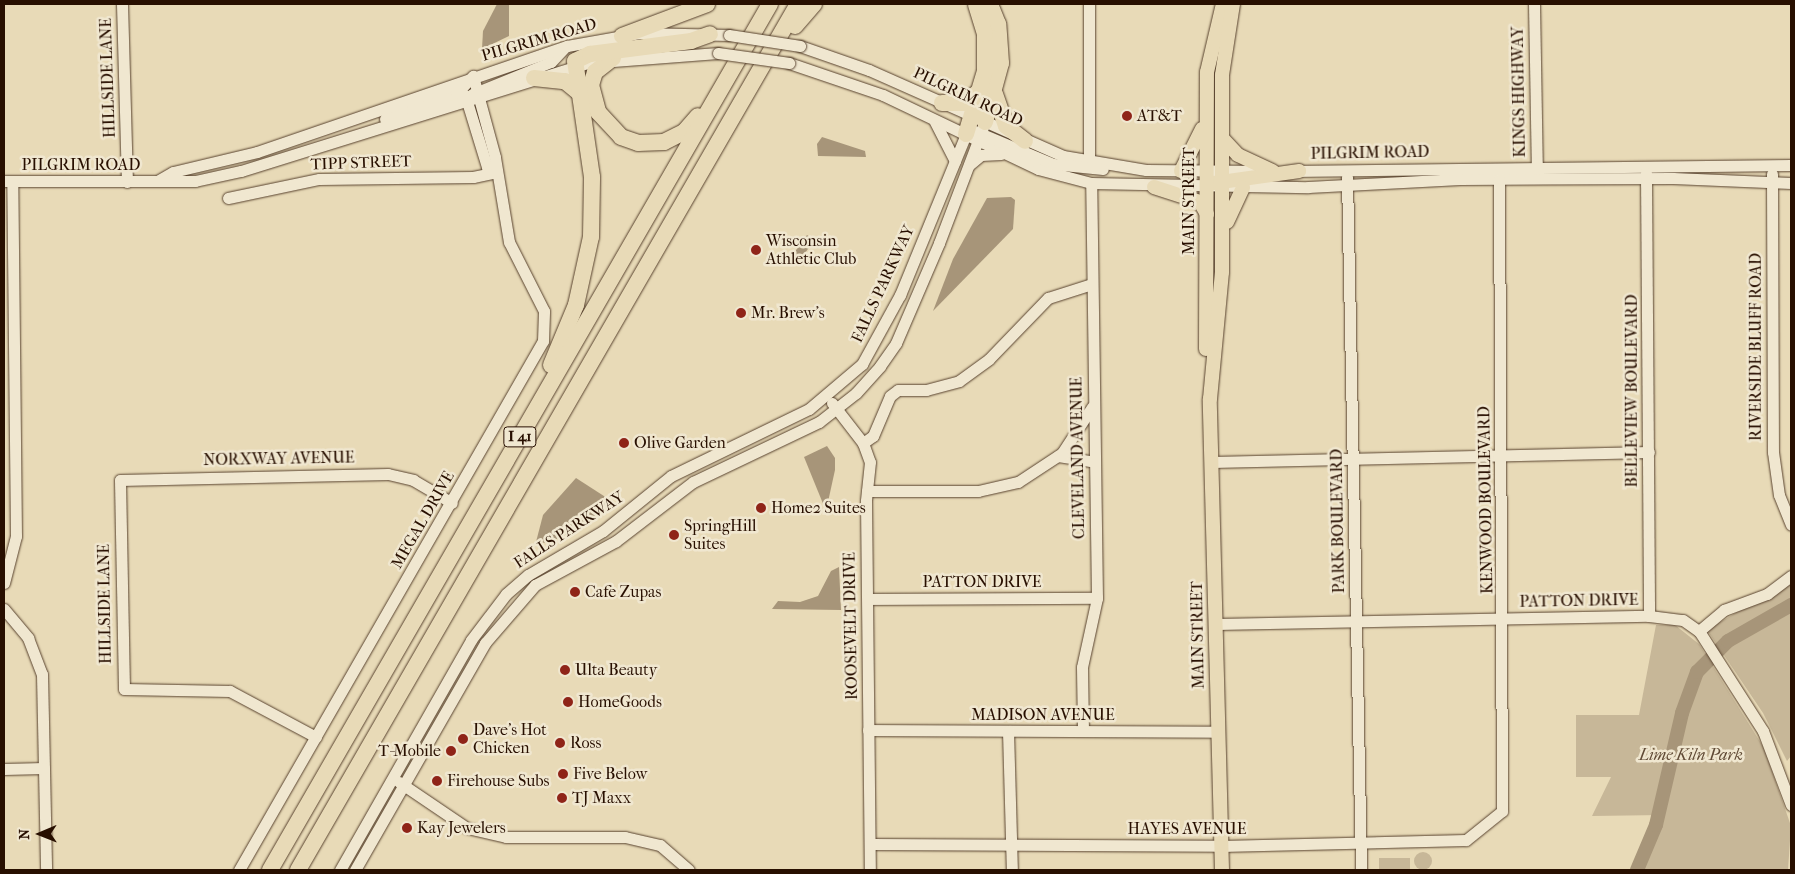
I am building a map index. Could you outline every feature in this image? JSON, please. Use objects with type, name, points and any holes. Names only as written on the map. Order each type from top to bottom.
[{"type":"highway","points":[[622,36],[707,4]]},
{"type":"highway","points":[[613,58],[595,72],[591,82],[604,121],[621,137],[638,143],[673,139],[703,108],[764,4]]},
{"type":"highway","name":"I 41","points":[[270,870],[770,4]]},
{"type":"highway","name":"I 41","points":[[298,870],[798,4]]},
{"type":"highway","points":[[638,281],[684,215],[789,34],[814,4]]},
{"type":"highway","points":[[976,4],[985,34],[989,91],[1006,126],[1025,141]]},
{"type":"highway","points":[[976,128],[989,91],[1000,37],[990,4]]},
{"type":"highway","points":[[439,577],[555,356],[583,282],[591,237],[592,176],[573,67],[576,59],[590,54],[691,41],[710,34]]},
{"type":"highway","points":[[534,78],[565,81],[578,92]]},
{"type":"highway","points":[[942,103],[964,103],[989,91]]},
{"type":"main road","name":"MAIN STREET","points":[[1222,4],[1219,39],[1206,114],[1210,400],[1222,870]]},
{"type":"main road","name":"MAIN STREET","points":[[1210,400],[1222,245],[1222,138],[1219,39],[1233,4]]},
{"type":"main road","points":[[1181,171],[1193,154],[1206,114]]},
{"type":"main road","points":[[1222,138],[1238,155],[1273,171]]},
{"type":"main road","points":[[1207,187],[1222,179],[1284,177],[1299,171]]},
{"type":"main road","points":[[1154,187],[1200,202],[1207,214]]},
{"type":"main road","points":[[1222,245],[1233,201],[1243,188]]},
{"type":"street","name":"HILLSIDE LANE","points":[[122,4],[127,182]]},
{"type":"street","points":[[1089,4],[1089,162]]},
{"type":"street","name":"KINGS HIGHWAY","points":[[1534,4],[1537,179]]},
{"type":"street","name":"PILGRIM ROAD","points":[[469,91],[473,76],[567,46],[622,36],[728,35],[800,46],[852,62],[942,103],[1010,156],[1058,176],[1091,183],[1154,187],[1207,187]]},
{"type":"street","points":[[469,91],[551,62],[567,46]]},
{"type":"street","name":"PILGRIM ROAD","points":[[159,180],[173,172],[257,152],[469,91],[534,78],[573,67],[613,58],[718,53],[789,63],[844,78],[933,118],[1025,141],[1089,162],[1117,168],[1181,171],[1206,170],[1243,188],[1347,184],[1537,167],[1791,165]]},
{"type":"street","name":"PILGRIM ROAD","points":[[8,181],[127,182],[159,180],[188,182],[241,171],[368,131],[405,110],[469,91]]},
{"type":"street","name":"MEGAL DRIVE","points":[[240,870],[452,503],[545,331],[542,306],[509,242],[496,172],[469,91]]},
{"type":"street","points":[[933,118],[955,161]]},
{"type":"street","points":[[976,128],[1053,164],[1084,171],[1117,168]]},
{"type":"street","name":"FALLS PARKWAY","points":[[340,870],[471,640],[506,594],[528,575],[603,531],[671,476],[779,426],[827,396],[862,364],[884,327],[955,161],[976,128]]},
{"type":"street","name":"FALLS PARKWAY","points":[[355,870],[485,643],[535,584],[616,541],[693,482],[804,431],[837,409],[870,377],[896,343],[968,167],[976,128]]},
{"type":"street","points":[[968,167],[990,152],[1010,156]]},
{"type":"street","name":"RIVERSIDE BLUFF ROAD","points":[[1772,165],[1773,452],[1779,495],[1791,525]]},
{"type":"street","name":"BELLEVIEW BOULEVARD","points":[[1646,167],[1649,616]]},
{"type":"street","name":"PILGRIM ROAD","points":[[1222,179],[1273,171],[1347,171],[1460,174],[1499,179],[1646,179],[1791,183]]},
{"type":"street","name":"PARK BOULEVARD","points":[[1347,171],[1361,870]]},
{"type":"street","name":"TIPP STREET","points":[[228,198],[318,179],[473,177],[496,172]]},
{"type":"street","name":"KENWOOD BOULEVARD","points":[[1495,817],[1505,800],[1499,179]]},
{"type":"street","points":[[4,583],[16,536],[8,181]]},
{"type":"street","name":"CLEVELAND AVENUE","points":[[1083,731],[1082,667],[1097,598],[1091,183]]},
{"type":"street","points":[[863,443],[873,436],[890,396],[898,390],[926,390],[964,378],[989,359],[1048,298],[1092,284]]},
{"type":"street","name":"ROOSEVELT DRIVE","points":[[827,396],[863,443],[870,462],[867,491],[870,870]]},
{"type":"street","points":[[867,491],[995,489],[1032,476],[1058,456],[1093,405]]},
{"type":"street","points":[[1212,462],[1649,452]]},
{"type":"street","points":[[1058,456],[1094,462]]},
{"type":"street","name":"NORXWAY AVENUE","points":[[119,499],[122,479],[388,474],[413,480],[452,503]]},
{"type":"street","name":"HILLSIDE LANE","points":[[119,499],[122,685],[126,690],[230,691],[316,737]]},
{"type":"street","points":[[1791,576],[1767,594],[1724,610],[1699,630],[1763,731],[1791,805]]},
{"type":"street","name":"PATTON DRIVE","points":[[868,599],[1097,598]]},
{"type":"street","points":[[4,610],[28,638],[38,662],[44,768],[46,870]]},
{"type":"street","name":"PATTON DRIVE","points":[[1216,624],[1649,616],[1682,620],[1699,630]]},
{"type":"street","name":"MADISON AVENUE","points":[[868,730],[1218,732]]},
{"type":"street","points":[[1008,731],[1012,870]]},
{"type":"street","points":[[4,769],[44,768]]},
{"type":"street","points":[[393,778],[467,828],[506,837],[625,837],[660,846],[690,870]]},
{"type":"street","name":"HAYES AVENUE","points":[[871,844],[1221,846],[1468,839],[1495,817]]},
{"type":"green space","points":[[1791,580],[1791,756],[1787,761],[1763,713],[1707,630]]},
{"type":"green space","name":"Lime Kiln Park","points":[[1656,625],[1675,625],[1699,644],[1764,748],[1791,826],[1788,870],[1641,870],[1662,815],[1592,816],[1611,777],[1576,777],[1576,715],[1639,715]]},
{"type":"green space","points":[[1419,852],[1427,852],[1432,857],[1430,868],[1419,870],[1414,865],[1414,857]]},
{"type":"green space","points":[[1379,858],[1410,858],[1410,870],[1379,870]]},
{"type":"shaded area","points":[[497,4],[509,4],[509,36],[482,49],[483,31]]},
{"type":"shaded area","points":[[822,137],[865,151],[866,157],[818,156],[817,144]]},
{"type":"shaded area","points":[[1011,197],[1015,200],[1013,229],[933,311],[953,259],[987,198]]},
{"type":"shaded area","points":[[807,235],[814,240],[800,260],[793,254]]},
{"type":"shaded area","points":[[827,446],[835,458],[835,470],[826,511],[804,457]]},
{"type":"shaded area","points":[[576,478],[607,498],[607,505],[583,526],[548,543],[536,542],[543,515]]},
{"type":"shaded area","points":[[839,567],[841,610],[772,609],[778,601],[800,602],[818,596],[831,571]]},
{"type":"waterway","points":[[1637,870],[1656,825],[1682,713],[1697,672],[1728,641],[1791,605]]},
{"type":"place","name":"AT&T","points":[[1127,116]]},
{"type":"place","name":"Wisconsin Athletic Club","points":[[756,250]]},
{"type":"place","name":"Mr. Brew's","points":[[741,313]]},
{"type":"place","name":"Olive Garden","points":[[624,443]]},
{"type":"place","name":"Home2 Suites","points":[[761,508]]},
{"type":"place","name":"SpringHill Suites","points":[[674,535]]},
{"type":"place","name":"Cafe Zupas","points":[[575,592]]},
{"type":"place","name":"Ulta Beauty","points":[[565,670]]},
{"type":"place","name":"HomeGoods","points":[[568,702]]},
{"type":"place","name":"Dave's Hot Chicken","points":[[463,739]]},
{"type":"place","name":"Ross","points":[[560,743]]},
{"type":"place","name":"T-Mobile","points":[[451,751]]},
{"type":"place","name":"Five Below","points":[[563,774]]},
{"type":"place","name":"Firehouse Subs","points":[[437,781]]},
{"type":"place","name":"TJ Maxx","points":[[562,798]]},
{"type":"place","name":"Kay Jewelers","points":[[407,828]]}]
